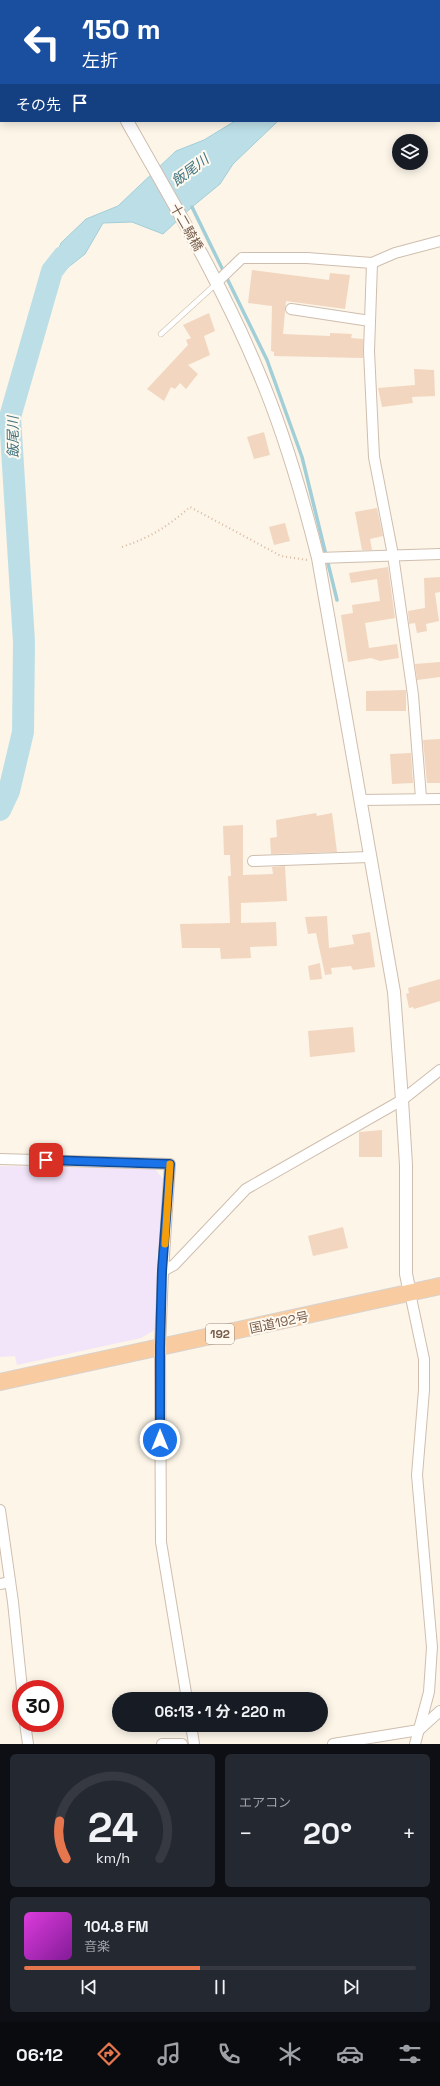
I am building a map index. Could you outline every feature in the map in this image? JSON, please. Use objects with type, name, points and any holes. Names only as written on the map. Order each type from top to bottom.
[{"type":"highway","name":"国道192号","points":[[0,1382],[440,1286]]},
{"type":"street","name":"十二騎橋","points":[[128,122],[211,270],[223,277],[286,444],[324,557],[369,857],[394,992],[406,1165],[406,1274],[410,1293]]},
{"type":"street","points":[[223,277],[242,258],[307,258],[372,263],[395,253],[440,241]]},
{"type":"street","points":[[372,263],[369,351],[374,457],[393,555],[413,694],[421,798]]},
{"type":"street","points":[[291,309],[370,321]]},
{"type":"street","points":[[324,557],[440,554]]},
{"type":"street","points":[[360,800],[421,798],[440,799]]},
{"type":"street","points":[[253,861],[369,857]]},
{"type":"street","points":[[162,1271],[174,1265],[246,1189],[402,1100],[440,1070]]},
{"type":"street","points":[[0,1159],[170,1164],[162,1271],[160,1347],[161,1542],[186,1692]]},
{"type":"street","points":[[410,1293],[424,1359],[424,1390],[417,1475],[432,1647],[429,1692],[415,1744]]},
{"type":"street","points":[[0,1510],[5,1583],[21,1680]]},
{"type":"street","points":[[333,1744],[419,1730],[440,1711]]},
{"type":"street","points":[[26,1732],[28,1744]]},
{"type":"street","points":[[192,1732],[194,1744]]},
{"type":"street","points":[[162,1744],[182,1744]]},
{"type":"lane","points":[[161,334],[223,277]]},
{"type":"path","points":[[122,547],[142,540],[167,527],[190,507],[281,556],[305,560],[324,557]]},
{"type":"shaded area","points":[[0,1166],[155,1169],[163,1179],[158,1328],[141,1338],[17,1365],[15,1356],[0,1357]]},
{"type":"water","points":[[233,122],[277,122],[233,164],[220,184],[163,234],[132,222],[103,223],[85,254],[43,287],[61,243],[86,219],[118,206],[176,151],[204,140]]},
{"type":"building","points":[[252,270],[329,280],[330,273],[350,275],[345,309],[286,301],[283,334],[330,336],[330,333],[352,334],[351,338],[363,339],[363,358],[274,356],[274,352],[271,351],[272,306],[248,303]]},
{"type":"building","points":[[209,313],[215,331],[204,336],[210,355],[188,365],[198,374],[186,389],[180,383],[175,389],[171,387],[164,401],[147,389],[188,345],[186,340],[191,338],[183,325]]},
{"type":"building","points":[[414,369],[434,370],[435,396],[412,397],[413,403],[382,407],[378,388],[415,385]]},
{"type":"building","points":[[264,432],[270,455],[254,459],[247,437]]},
{"type":"building","points":[[377,508],[383,536],[370,539],[372,550],[362,550],[355,512]]},
{"type":"building","points":[[285,523],[290,541],[274,545],[269,527]]},
{"type":"building","points":[[388,567],[395,618],[365,623],[369,648],[397,644],[399,658],[380,661],[371,658],[348,662],[341,615],[353,613],[352,605],[380,601],[377,579],[351,583],[349,573]]},
{"type":"building","points":[[440,577],[440,592],[435,593],[439,621],[426,624],[427,631],[417,633],[415,623],[409,624],[408,611],[425,608],[424,578]]},
{"type":"building","points":[[440,662],[440,677],[417,680],[415,664]]},
{"type":"building","points":[[406,690],[406,711],[366,711],[366,691]]},
{"type":"building","points":[[440,739],[440,783],[427,783],[423,740]]},
{"type":"building","points":[[411,753],[413,783],[392,784],[390,754]]},
{"type":"building","points":[[316,813],[317,816],[332,813],[337,852],[271,854],[270,838],[277,837],[276,820]]},
{"type":"building","points":[[243,825],[243,875],[273,874],[272,867],[285,866],[287,901],[241,903],[241,923],[276,922],[277,946],[250,947],[251,958],[221,959],[220,948],[182,948],[180,924],[230,923],[228,876],[231,876],[230,855],[224,855],[223,826]]},
{"type":"building","points":[[327,916],[329,948],[354,944],[352,935],[370,932],[375,967],[353,970],[351,966],[331,968],[332,974],[325,975],[316,933],[308,934],[305,917]]},
{"type":"building","points":[[320,963],[322,979],[310,980],[308,966]]},
{"type":"building","points":[[440,979],[440,1001],[414,1009],[413,1007],[409,1008],[406,994],[409,993],[408,988]]},
{"type":"building","points":[[353,1027],[355,1052],[310,1057],[308,1031]]},
{"type":"building","points":[[382,1130],[382,1157],[359,1157],[359,1132]]},
{"type":"building","points":[[343,1227],[348,1248],[313,1256],[308,1236]]},
{"type":"waterway","points":[[192,207],[267,360],[302,457],[337,600]]},
{"type":"waterway","name":"飯尾川","points":[[0,810],[9,791],[23,732],[24,642],[10,417],[52,271],[63,257]]},
{"type":"slow traffic","points":[[165,1244],[170,1164]]},
{"type":"route","points":[[46,1160],[170,1164],[162,1271],[160,1440]]}]
